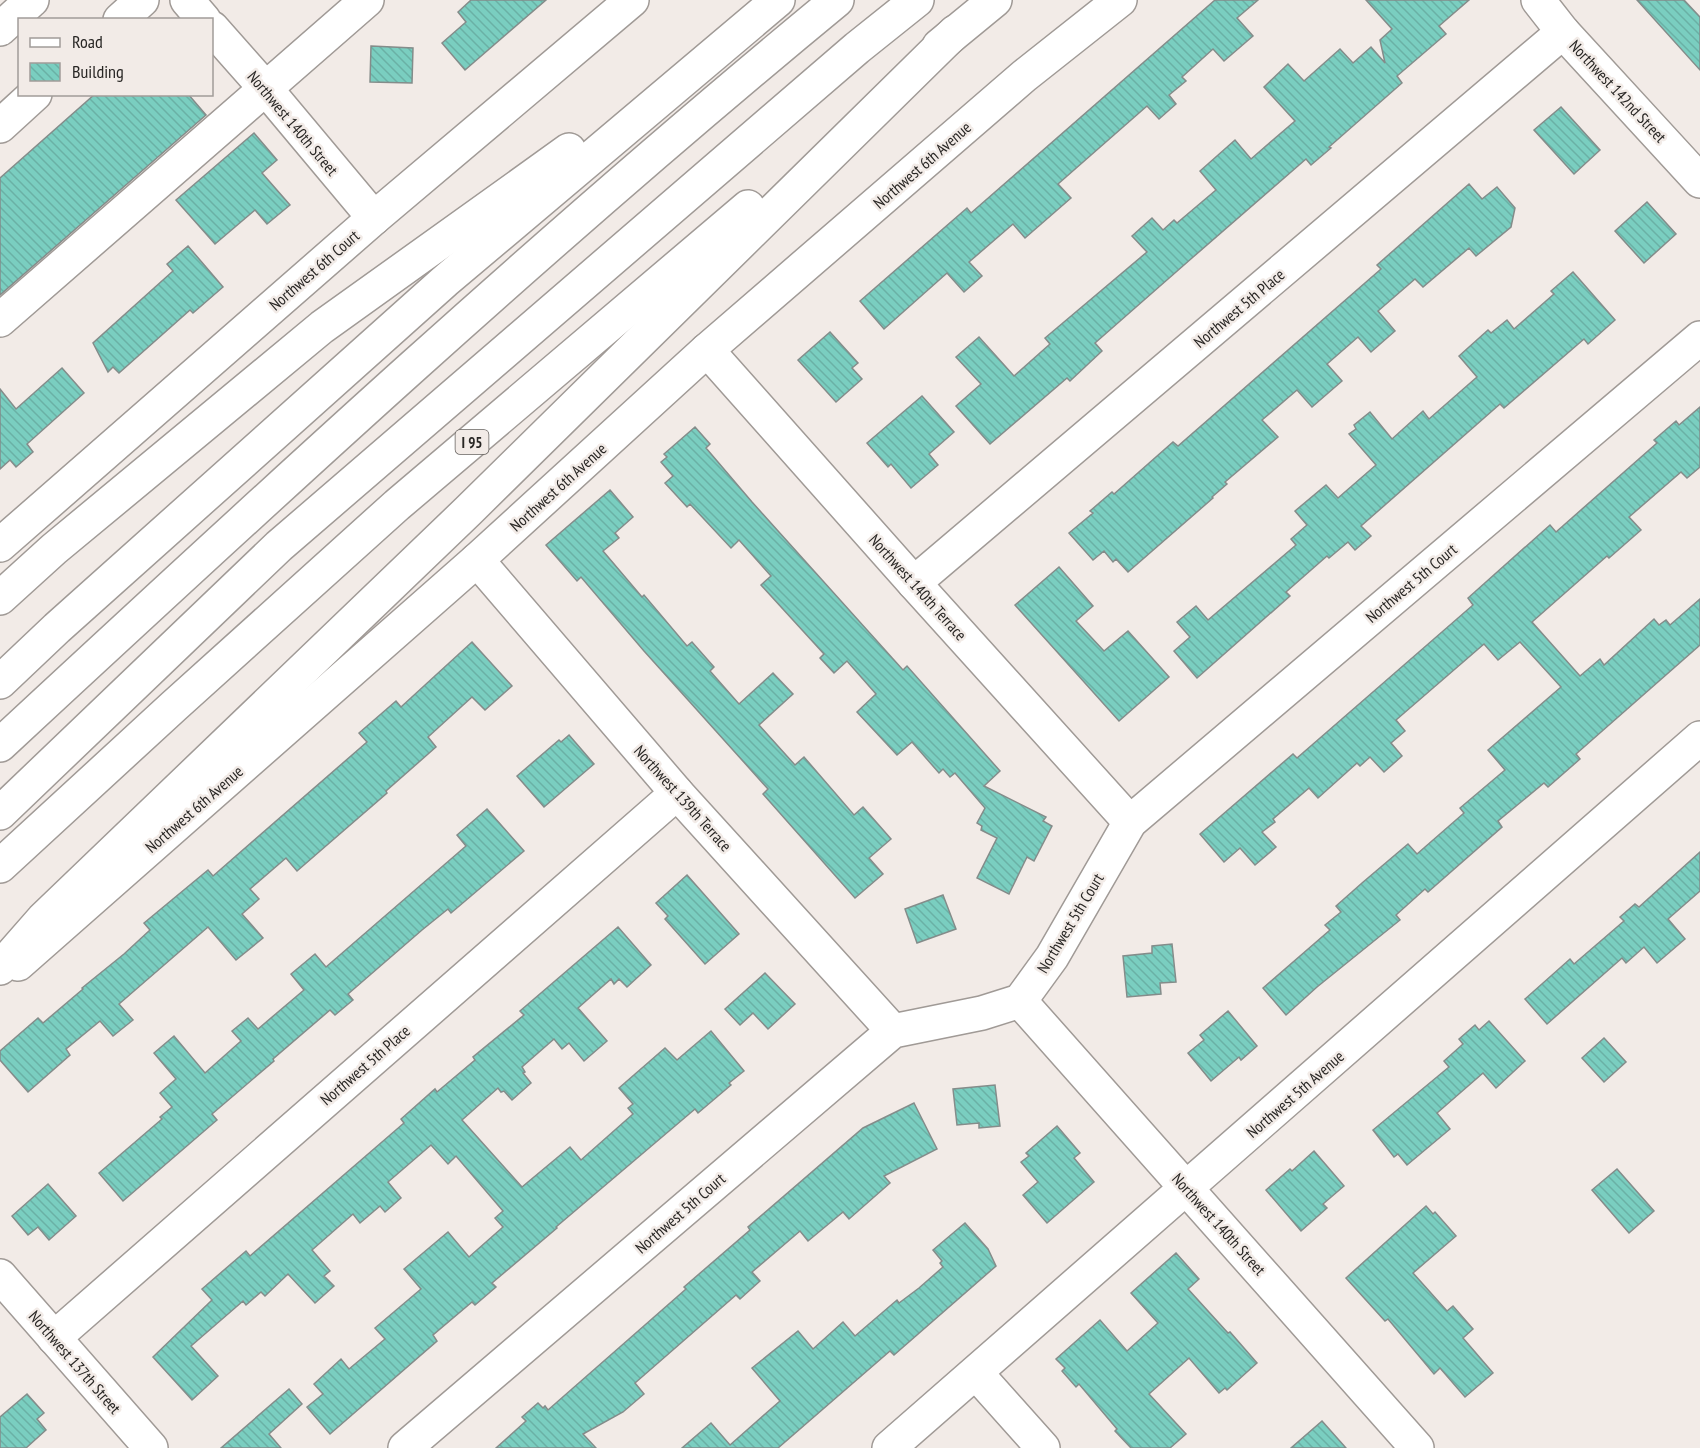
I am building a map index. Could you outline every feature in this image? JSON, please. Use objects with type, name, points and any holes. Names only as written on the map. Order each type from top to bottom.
[{"type":"main road","points":[[0,28],[32,0]]},
{"type":"main road","points":[[122,18],[142,0]]},
{"type":"main road","points":[[187,0],[202,18]]},
{"type":"main road","points":[[0,320],[367,0]]},
{"type":"main road","name":"Northwest 6th Court","points":[[0,545],[374,218],[632,0]]},
{"type":"main road","points":[[0,598],[54,549],[322,327],[778,0]]},
{"type":"main road","points":[[0,682],[57,628],[444,281],[778,0]]},
{"type":"main road","points":[[0,745],[533,258],[837,0]]},
{"type":"main road","points":[[0,813],[279,546],[857,48],[917,0]]},
{"type":"main road","name":"I 95","points":[[0,866],[182,698],[398,505],[995,0]]},
{"type":"main road","name":"Northwest 6th Avenue","points":[[0,980],[477,560],[707,350],[1024,76],[1120,0]]},
{"type":"main road","name":"Northwest 142nd Street","points":[[1538,0],[1563,32],[1700,181]]},
{"type":"main road","name":"Northwest 140th Street","points":[[213,29],[374,218]]},
{"type":"main road","points":[[0,968],[43,919],[468,511],[956,32]]},
{"type":"main road","name":"Northwest 5th Place","points":[[914,583],[1563,32]]},
{"type":"main road","points":[[2,119],[32,96]]},
{"type":"main road","name":"Northwest 5th Court","points":[[405,1448],[893,1031],[982,1013],[1020,1000],[1052,957],[1130,822],[1700,338]]},
{"type":"main road","name":"Northwest 140th Terrace","points":[[707,350],[1130,822]]},
{"type":"main road","name":"Northwest 139th Terrace","points":[[477,560],[676,793],[893,1031]]},
{"type":"main road","name":"Northwest 5th Avenue","points":[[889,1448],[1700,738]]},
{"type":"main road","name":"Northwest 5th Place","points":[[54,1338],[676,793]]},
{"type":"main road","name":"Northwest 140th Street","points":[[1020,1000],[1417,1448]]},
{"type":"main road","name":"Northwest 137th Street","points":[[0,1276],[151,1448]]},
{"type":"main road","points":[[976,1373],[1043,1448]]},
{"type":"building","points":[[471,0],[546,0],[465,70],[442,43],[466,22],[458,12]]},
{"type":"building","points":[[1215,0],[1258,0],[1237,18],[1253,36],[1224,61],[1213,49],[1182,77],[1186,81],[1169,95],[1176,104],[1159,119],[1147,106],[1058,184],[1071,198],[1025,238],[1013,224],[969,262],[982,276],[964,292],[947,273],[884,329],[860,301],[967,208],[971,213]]},
{"type":"building","points":[[1366,0],[1469,0],[1439,26],[1446,34],[1397,76],[1402,83],[1311,165],[1306,159],[1192,258],[1095,343],[1102,351],[1070,381],[1067,378],[990,444],[956,406],[981,384],[956,357],[979,337],[1014,376],[1050,344],[1045,338],[1147,252],[1132,236],[1152,218],[1163,230],[1174,220],[1177,223],[1216,190],[1200,171],[1235,140],[1251,159],[1295,121],[1264,87],[1288,64],[1304,81],[1340,49],[1353,63],[1371,47],[1385,63],[1380,40],[1392,29]]},
{"type":"building","points":[[1637,0],[1684,0],[1700,17],[1700,70]]},
{"type":"building","points":[[371,46],[413,48],[412,83],[370,82]]},
{"type":"building","points":[[93,96],[190,96],[206,115],[0,295],[0,178]]},
{"type":"building","points":[[1561,107],[1600,150],[1574,174],[1534,130]]},
{"type":"building","points":[[254,133],[277,160],[262,173],[290,205],[267,224],[255,210],[215,244],[176,200]]},
{"type":"building","points":[[1469,184],[1482,199],[1497,187],[1515,208],[1511,227],[1476,256],[1469,248],[1423,287],[1415,279],[1378,311],[1395,331],[1371,352],[1358,337],[1327,364],[1342,381],[1312,407],[1297,390],[1262,420],[1278,437],[1225,482],[1227,484],[1213,498],[1128,572],[1116,559],[1113,562],[1104,551],[1093,560],[1069,533],[1093,513],[1090,511],[1112,492],[1114,494],[1173,442],[1178,446],[1381,269],[1377,265]]},
{"type":"building","points":[[1647,202],[1676,234],[1644,263],[1615,231]]},
{"type":"building","points":[[188,246],[223,287],[193,313],[190,310],[119,373],[113,367],[108,372],[93,343],[173,271],[167,264]]},
{"type":"building","points":[[1573,272],[1615,320],[1588,344],[1584,339],[1504,408],[1500,404],[1361,526],[1371,536],[1355,550],[1348,542],[1329,558],[1327,556],[1286,592],[1290,596],[1197,678],[1174,651],[1190,637],[1177,622],[1196,606],[1208,620],[1296,545],[1291,539],[1307,525],[1295,511],[1326,485],[1338,498],[1376,465],[1349,434],[1356,429],[1354,425],[1370,412],[1392,439],[1423,411],[1429,419],[1477,377],[1459,356],[1488,330],[1491,333],[1507,320],[1514,329],[1554,294],[1551,291]]},
{"type":"building","points":[[830,332],[858,363],[852,368],[862,379],[836,402],[798,360]]},
{"type":"building","points":[[62,368],[84,393],[27,444],[33,452],[16,467],[10,460],[0,469],[0,389],[16,409]]},
{"type":"building","points":[[922,396],[954,432],[929,454],[938,465],[911,488],[891,464],[888,467],[867,443]]},
{"type":"building","points":[[1700,407],[1700,467],[1687,478],[1681,472],[1629,517],[1641,530],[1609,558],[1607,556],[1532,622],[1580,676],[1600,659],[1604,665],[1654,619],[1659,625],[1666,620],[1670,625],[1700,599],[1700,645],[1576,754],[1580,759],[1548,787],[1544,783],[1498,821],[1502,827],[1428,892],[1425,889],[1396,915],[1400,920],[1286,1015],[1263,988],[1330,930],[1325,925],[1341,912],[1336,906],[1362,883],[1408,844],[1417,854],[1464,813],[1460,808],[1505,770],[1488,750],[1561,687],[1520,642],[1498,660],[1484,644],[1396,720],[1405,731],[1391,743],[1402,756],[1384,772],[1370,757],[1360,766],[1357,763],[1318,798],[1309,788],[1273,819],[1275,822],[1262,832],[1276,847],[1255,865],[1240,848],[1224,862],[1200,834],[1293,754],[1297,758],[1473,605],[1468,598],[1550,525],[1556,532],[1657,443],[1654,440],[1676,421],[1679,425]]},
{"type":"building","points":[[695,427],[710,444],[706,448],[752,502],[903,670],[907,666],[1000,771],[984,786],[1046,817],[1043,821],[1052,826],[1034,861],[1027,857],[1009,894],[977,878],[997,838],[981,830],[982,826],[977,823],[985,808],[955,773],[950,777],[943,769],[939,773],[912,742],[897,755],[857,712],[876,694],[847,661],[834,673],[820,658],[824,654],[761,585],[771,576],[739,540],[731,548],[690,504],[687,507],[665,483],[673,476],[661,462],[667,457],[664,454]]},
{"type":"building","points":[[610,490],[633,517],[615,533],[619,538],[603,551],[687,646],[692,642],[714,667],[710,671],[739,704],[773,673],[793,694],[759,725],[795,765],[804,757],[854,815],[863,807],[891,839],[869,858],[883,874],[855,898],[763,794],[768,789],[581,577],[577,581],[546,545]]},
{"type":"building","points":[[1059,567],[1093,606],[1076,621],[1104,651],[1128,631],[1169,677],[1119,721],[1015,605]]},
{"type":"building","points":[[472,642],[512,686],[485,710],[472,697],[428,737],[436,747],[297,871],[286,858],[250,889],[259,899],[242,914],[263,938],[236,960],[208,927],[119,1004],[133,1020],[113,1036],[100,1021],[66,1049],[70,1055],[28,1092],[0,1060],[0,1051],[38,1018],[43,1023],[124,954],[150,930],[144,923],[208,870],[213,876],[367,742],[359,733],[396,701],[401,707]]},
{"type":"building","points":[[569,735],[594,764],[544,807],[517,776],[559,740],[561,742]]},
{"type":"building","points":[[487,809],[524,851],[451,913],[448,909],[422,930],[348,994],[353,1000],[335,1015],[330,1010],[273,1059],[274,1061],[212,1114],[217,1120],[123,1201],[99,1173],[162,1119],[160,1117],[172,1107],[160,1093],[176,1079],[154,1053],[174,1036],[205,1073],[241,1041],[232,1031],[248,1018],[258,1029],[304,990],[291,974],[315,954],[326,967],[466,846],[457,835]]},
{"type":"building","points":[[1700,852],[1700,891],[1668,919],[1685,939],[1657,963],[1644,947],[1626,963],[1622,958],[1547,1024],[1525,999],[1570,959],[1574,964],[1624,921],[1620,917],[1635,904],[1639,907]]},
{"type":"building","points":[[687,875],[739,934],[705,964],[665,919],[668,916],[656,903]]},
{"type":"building","points":[[943,895],[956,929],[917,943],[905,909]]},
{"type":"building","points":[[618,927],[651,965],[627,987],[619,979],[614,984],[611,979],[578,1008],[607,1041],[584,1061],[569,1043],[562,1049],[554,1039],[522,1067],[525,1072],[523,1073],[531,1083],[512,1100],[498,1088],[462,1120],[522,1187],[570,1147],[581,1160],[633,1114],[628,1108],[633,1104],[619,1088],[665,1048],[677,1060],[711,1031],[744,1071],[698,1113],[695,1109],[492,1283],[496,1287],[475,1305],[472,1302],[433,1335],[437,1341],[330,1434],[307,1407],[323,1394],[314,1384],[341,1359],[349,1369],[385,1339],[375,1328],[421,1289],[404,1269],[448,1232],[469,1257],[503,1227],[495,1218],[503,1211],[456,1156],[448,1164],[431,1145],[388,1182],[401,1198],[385,1212],[380,1206],[360,1223],[353,1214],[312,1250],[330,1271],[324,1276],[334,1286],[315,1303],[288,1274],[265,1296],[261,1292],[246,1305],[243,1301],[191,1346],[218,1376],[192,1400],[153,1357],[212,1300],[202,1289],[246,1251],[250,1256],[404,1123],[401,1119],[435,1089],[437,1092],[475,1060],[473,1057],[524,1015],[520,1011]]},
{"type":"building","points":[[1172,944],[1176,982],[1160,983],[1161,994],[1127,997],[1123,956],[1152,953],[1152,946]]},
{"type":"building","points":[[765,973],[795,1004],[768,1029],[753,1013],[740,1025],[725,1009]]},
{"type":"building","points":[[1228,1011],[1257,1046],[1241,1060],[1239,1057],[1211,1081],[1188,1053],[1204,1040],[1200,1035]]},
{"type":"building","points":[[1489,1021],[1525,1061],[1496,1088],[1483,1073],[1437,1113],[1450,1129],[1407,1165],[1398,1154],[1394,1157],[1373,1130],[1449,1067],[1444,1061],[1463,1044],[1459,1039],[1475,1025],[1479,1030]]},
{"type":"building","points":[[1604,1038],[1626,1062],[1604,1082],[1582,1058]]},
{"type":"building","points":[[995,1085],[1000,1126],[979,1128],[979,1123],[957,1125],[953,1089]]},
{"type":"building","points":[[914,1103],[937,1149],[884,1176],[890,1183],[849,1219],[843,1212],[808,1241],[800,1231],[752,1272],[760,1281],[740,1299],[736,1295],[635,1383],[644,1394],[623,1412],[583,1434],[596,1448],[496,1448],[526,1421],[522,1417],[538,1403],[548,1410],[686,1289],[684,1287],[750,1230],[748,1227],[863,1128]]},
{"type":"building","points":[[1057,1126],[1080,1153],[1074,1158],[1094,1182],[1047,1223],[1023,1195],[1038,1182],[1021,1162],[1029,1156],[1026,1153]]},
{"type":"building","points":[[1314,1151],[1344,1186],[1323,1204],[1327,1208],[1301,1231],[1266,1190]]},
{"type":"building","points":[[1617,1169],[1654,1211],[1629,1233],[1592,1190]]},
{"type":"building","points":[[48,1184],[76,1216],[49,1240],[38,1227],[28,1235],[12,1216]]},
{"type":"building","points":[[1426,1206],[1433,1214],[1435,1212],[1456,1236],[1413,1273],[1447,1311],[1453,1306],[1473,1329],[1463,1338],[1493,1373],[1465,1397],[1440,1368],[1434,1374],[1388,1319],[1385,1321],[1346,1278]]},
{"type":"building","points":[[965,1223],[988,1249],[996,1266],[894,1355],[890,1351],[778,1448],[682,1448],[711,1423],[730,1445],[780,1401],[752,1368],[798,1331],[813,1349],[843,1322],[855,1336],[897,1300],[899,1303],[943,1267],[940,1263],[942,1261],[933,1250]]},
{"type":"building","points":[[1176,1253],[1199,1279],[1188,1289],[1257,1363],[1227,1390],[1225,1388],[1219,1393],[1189,1358],[1149,1394],[1186,1434],[1170,1448],[1131,1448],[1079,1384],[1076,1387],[1062,1371],[1065,1368],[1056,1359],[1100,1320],[1127,1351],[1158,1323],[1131,1293]]},
{"type":"building","points":[[289,1389],[302,1404],[269,1434],[281,1448],[221,1448]]},
{"type":"building","points":[[27,1394],[44,1413],[37,1419],[46,1430],[26,1448],[0,1448],[0,1417]]},
{"type":"building","points":[[1322,1421],[1346,1448],[1291,1448]]}]
